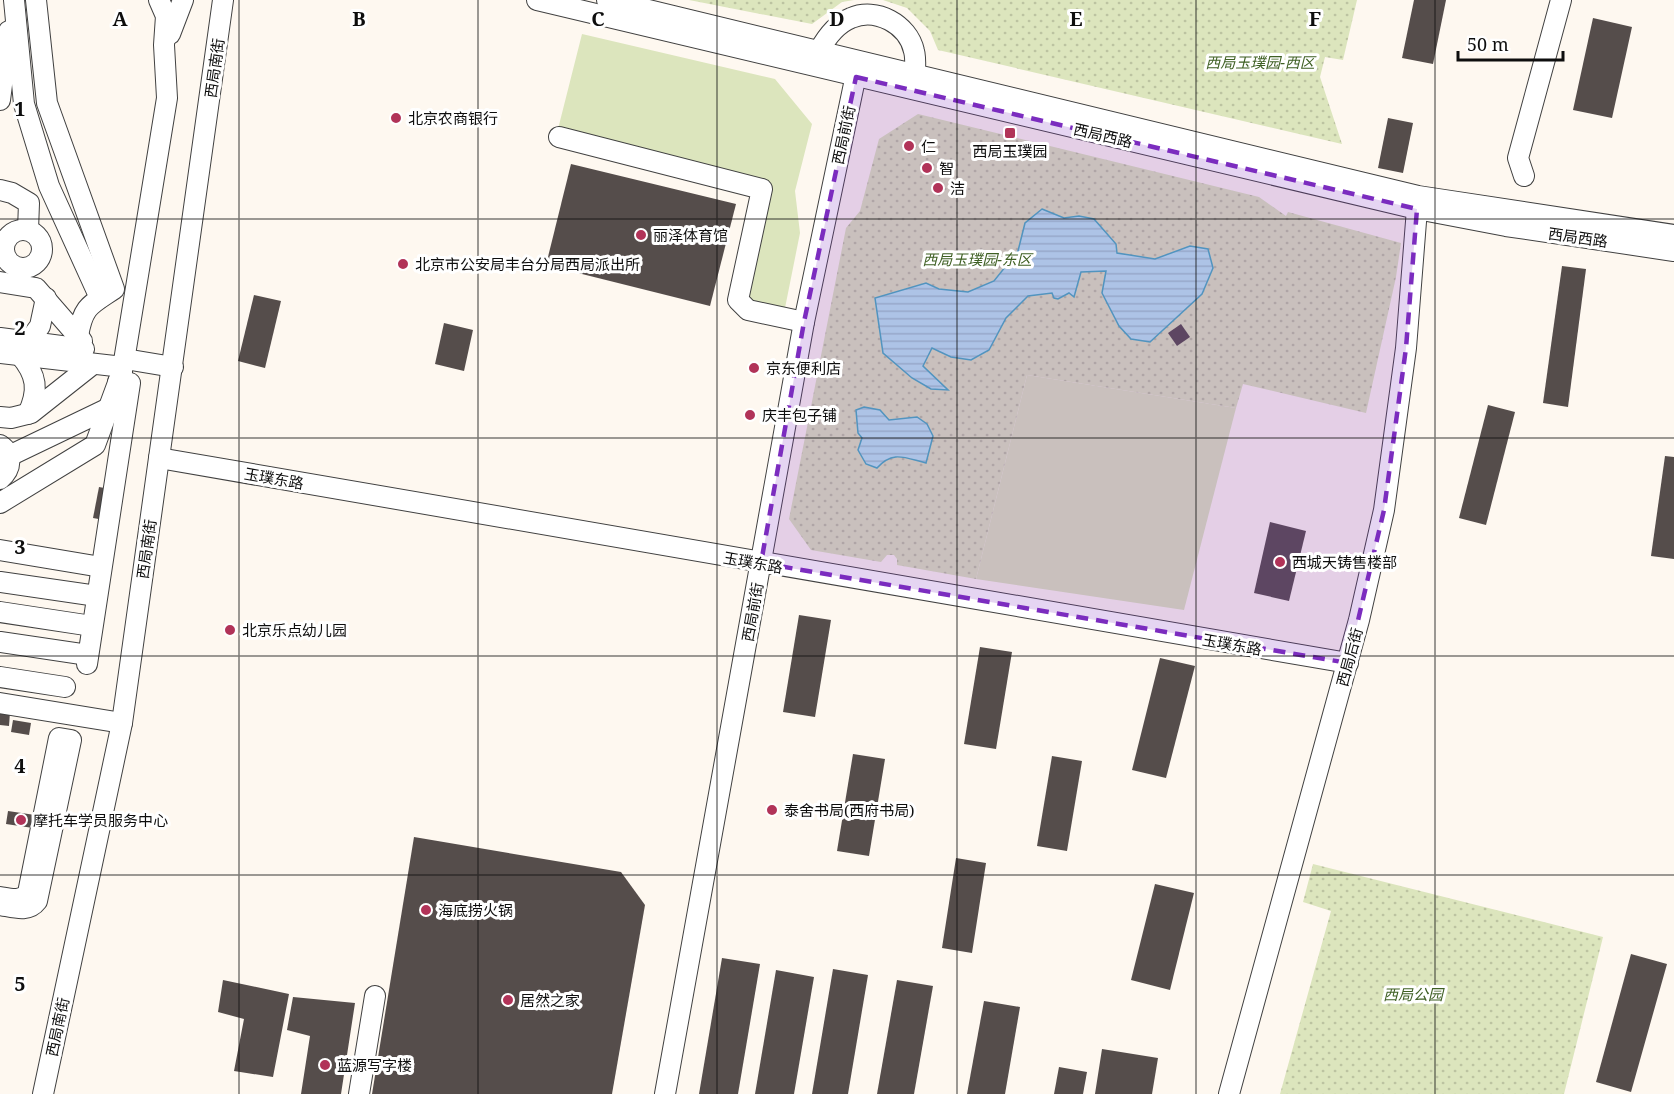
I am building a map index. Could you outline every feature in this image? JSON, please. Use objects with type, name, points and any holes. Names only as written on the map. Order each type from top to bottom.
[{"type":"street","points":[[0,100],[14,0]]},
{"type":"street","points":[[14,0],[24,104],[49,186],[107,294]]},
{"type":"street","points":[[36,0],[47,103],[107,294]]},
{"type":"street","points":[[0,503],[95,445],[123,366],[167,98],[164,45],[166,16],[159,0]]},
{"type":"street","points":[[164,45],[183,0]]},
{"type":"street","name":"西局南街","points":[[43,1094],[122,723],[223,0]]},
{"type":"street","name":"西局西路","points":[[537,0],[858,69],[1417,210],[1674,251]]},
{"type":"street","name":"西局西路","points":[[606,0],[819,51],[858,69],[915,75],[1418,196],[1674,235]]},
{"type":"street","points":[[1524,176],[1518,158],[1561,0]]},
{"type":"street","points":[[819,51],[831,33],[849,18],[860,15],[885,18],[904,30],[910,40],[915,51],[915,75]]},
{"type":"street","name":"西局前街","points":[[665,1094],[804,322],[858,69]]},
{"type":"street","points":[[559,137],[762,189],[738,300],[748,310],[804,322]]},
{"type":"street","points":[[0,190],[12,193],[29,203],[27,230]]},
{"type":"street","name":"西局后街","points":[[1229,1094],[1348,663],[1384,510],[1406,348],[1417,210]]},
{"type":"street","points":[[0,282],[36,288],[87,350]]},
{"type":"street","points":[[87,350],[81,318],[86,309],[107,294]]},
{"type":"street","points":[[24,349],[40,326],[46,298]]},
{"type":"street","points":[[0,338],[24,349],[31,368],[36,384],[34,401],[28,414]]},
{"type":"street","points":[[0,353],[24,349],[87,350],[123,366],[172,367]]},
{"type":"street","points":[[0,417],[11,418],[32,413],[87,350]]},
{"type":"street","points":[[0,642],[87,659],[130,383],[123,366]]},
{"type":"street","points":[[0,479],[8,471],[4,451],[109,408]]},
{"type":"street","name":"玉璞东路","points":[[159,458],[1348,663]]},
{"type":"street","points":[[0,550],[101,567]]},
{"type":"street","points":[[0,582],[97,596]]},
{"type":"street","points":[[0,612],[92,626]]},
{"type":"street","points":[[0,677],[65,687]]},
{"type":"street","points":[[0,703],[122,723]]},
{"type":"street","points":[[0,897],[15,900],[28,893],[58,738],[71,740],[37,901],[27,909],[0,905]]},
{"type":"street","points":[[359,1094],[375,996]]},
{"type":"highlighted area","points":[[856,77],[1417,209],[1406,348],[1384,510],[1348,663],[761,563],[804,322]]},
{"type":"green space","points":[[689,0],[854,0],[842,2],[812,24]]},
{"type":"green space","name":"西局玉璞园-西区","points":[[883,0],[1357,0],[1343,60],[1325,57],[1320,77],[1342,144],[938,50],[930,31],[907,8]]},
{"type":"green space","points":[[582,34],[775,79],[812,124],[795,191],[800,233],[785,308],[749,300],[744,295],[768,185],[558,129]]},
{"type":"green space","name":"西局玉璞园-东区","points":[[918,114],[1259,197],[1286,216],[1288,212],[1401,243],[1396,277],[1366,413],[1243,384],[1236,408],[1027,375],[976,579],[897,565],[894,555],[887,555],[881,562],[811,550],[789,519],[846,228],[860,211],[879,139]]},
{"type":"green space","points":[[1027,375],[1236,408],[1184,610],[976,579]]},
{"type":"green space","name":"西局公园","points":[[1313,864],[1603,937],[1564,1094],[1280,1094],[1331,911],[1303,902]]},
{"type":"water","points":[[1042,209],[1064,218],[1079,216],[1094,219],[1116,244],[1117,253],[1155,259],[1190,246],[1208,249],[1213,268],[1202,294],[1150,342],[1131,339],[1119,326],[1102,293],[1106,271],[1081,272],[1074,297],[1069,293],[1058,299],[1054,298],[1052,293],[1028,296],[1006,318],[989,350],[971,360],[951,357],[932,348],[923,366],[948,390],[931,389],[912,378],[883,353],[875,298],[926,283],[939,289],[968,292],[994,281],[1018,251],[1025,223]]},
{"type":"water","points":[[864,407],[880,410],[889,420],[917,417],[927,424],[933,436],[926,463],[894,457],[877,468],[866,464],[858,450],[862,438],[858,433],[856,410]]},
{"type":"building","points":[[1414,0],[1446,0],[1433,64],[1402,58]]},
{"type":"building","points":[[1593,18],[1632,27],[1612,118],[1573,110]]},
{"type":"building","points":[[1388,118],[1413,123],[1403,173],[1378,168]]},
{"type":"building","name":"丽泽体育馆","points":[[571,164],[736,204],[710,306],[546,265]]},
{"type":"building","points":[[1562,266],[1586,269],[1568,407],[1543,403]]},
{"type":"building","points":[[254,295],[281,301],[265,368],[238,361]]},
{"type":"building","points":[[444,323],[473,330],[464,371],[435,364]]},
{"type":"building","points":[[1181,324],[1190,337],[1177,346],[1168,333]]},
{"type":"building","points":[[1488,405],[1515,412],[1486,525],[1459,518]]},
{"type":"building","points":[[1665,456],[1674,457],[1674,559],[1651,556]]},
{"type":"building","points":[[99,487],[110,489],[104,520],[93,518]]},
{"type":"building","name":"西城天铸售楼部","points":[[1270,522],[1306,531],[1289,601],[1254,593]]},
{"type":"building","points":[[799,615],[831,620],[815,717],[783,712]]},
{"type":"building","points":[[980,647],[1012,652],[996,749],[964,744]]},
{"type":"building","points":[[1160,658],[1195,666],[1166,778],[1132,770]]},
{"type":"building","points":[[0,711],[10,712],[9,726],[0,725]]},
{"type":"building","points":[[13,720],[31,723],[29,735],[11,732]]},
{"type":"building","points":[[853,754],[885,759],[869,856],[837,851]]},
{"type":"building","points":[[1052,756],[1082,761],[1067,851],[1037,846]]},
{"type":"building","name":"摩托车学员服务中心","points":[[8,811],[35,815],[33,828],[6,824]]},
{"type":"building","name":"居然之家","points":[[414,837],[621,872],[645,905],[612,1094],[372,1094]]},
{"type":"building","points":[[956,858],[986,863],[972,953],[942,948]]},
{"type":"building","points":[[1155,884],[1194,893],[1170,990],[1131,980]]},
{"type":"building","points":[[1631,954],[1667,964],[1631,1092],[1596,1082]]},
{"type":"building","points":[[722,958],[760,964],[738,1094],[699,1094]]},
{"type":"building","points":[[833,969],[868,975],[848,1094],[812,1094]]},
{"type":"building","points":[[776,970],[814,977],[794,1094],[755,1094]]},
{"type":"building","points":[[223,980],[289,994],[273,1077],[234,1071],[244,1019],[218,1012]]},
{"type":"building","points":[[897,980],[933,986],[914,1094],[877,1094]]},
{"type":"building","name":"蓝源写字楼","points":[[293,997],[355,1003],[341,1094],[301,1094],[310,1036],[287,1030]]},
{"type":"building","points":[[984,1001],[1020,1007],[1005,1094],[967,1094]]},
{"type":"building","points":[[1102,1049],[1158,1058],[1152,1094],[1095,1094]]},
{"type":"building","points":[[1059,1067],[1087,1072],[1083,1094],[1054,1094]]},
{"type":"place","name":"北京农商银行","points":[[396,118]]},
{"type":"place","name":"西局玉璞园","points":[[1010,133]]},
{"type":"place","name":"仁","points":[[909,146]]},
{"type":"place","name":"智","points":[[927,168]]},
{"type":"place","name":"洁","points":[[938,188]]},
{"type":"place","name":"丽泽体育馆","points":[[641,235]]},
{"type":"place","name":"北京市公安局丰台分局西局派出所","points":[[403,264]]},
{"type":"place","name":"京东便利店","points":[[754,368]]},
{"type":"place","name":"庆丰包子铺","points":[[750,415]]},
{"type":"place","name":"西城天铸售楼部","points":[[1280,562]]},
{"type":"place","name":"北京乐点幼儿园","points":[[230,630]]},
{"type":"place","name":"泰舍书局(西府书局)","points":[[772,810]]},
{"type":"place","name":"摩托车学员服务中心","points":[[21,820]]},
{"type":"place","name":"海底捞火锅","points":[[426,910]]},
{"type":"place","name":"居然之家","points":[[508,1000]]},
{"type":"place","name":"蓝源写字楼","points":[[325,1065]]}]
